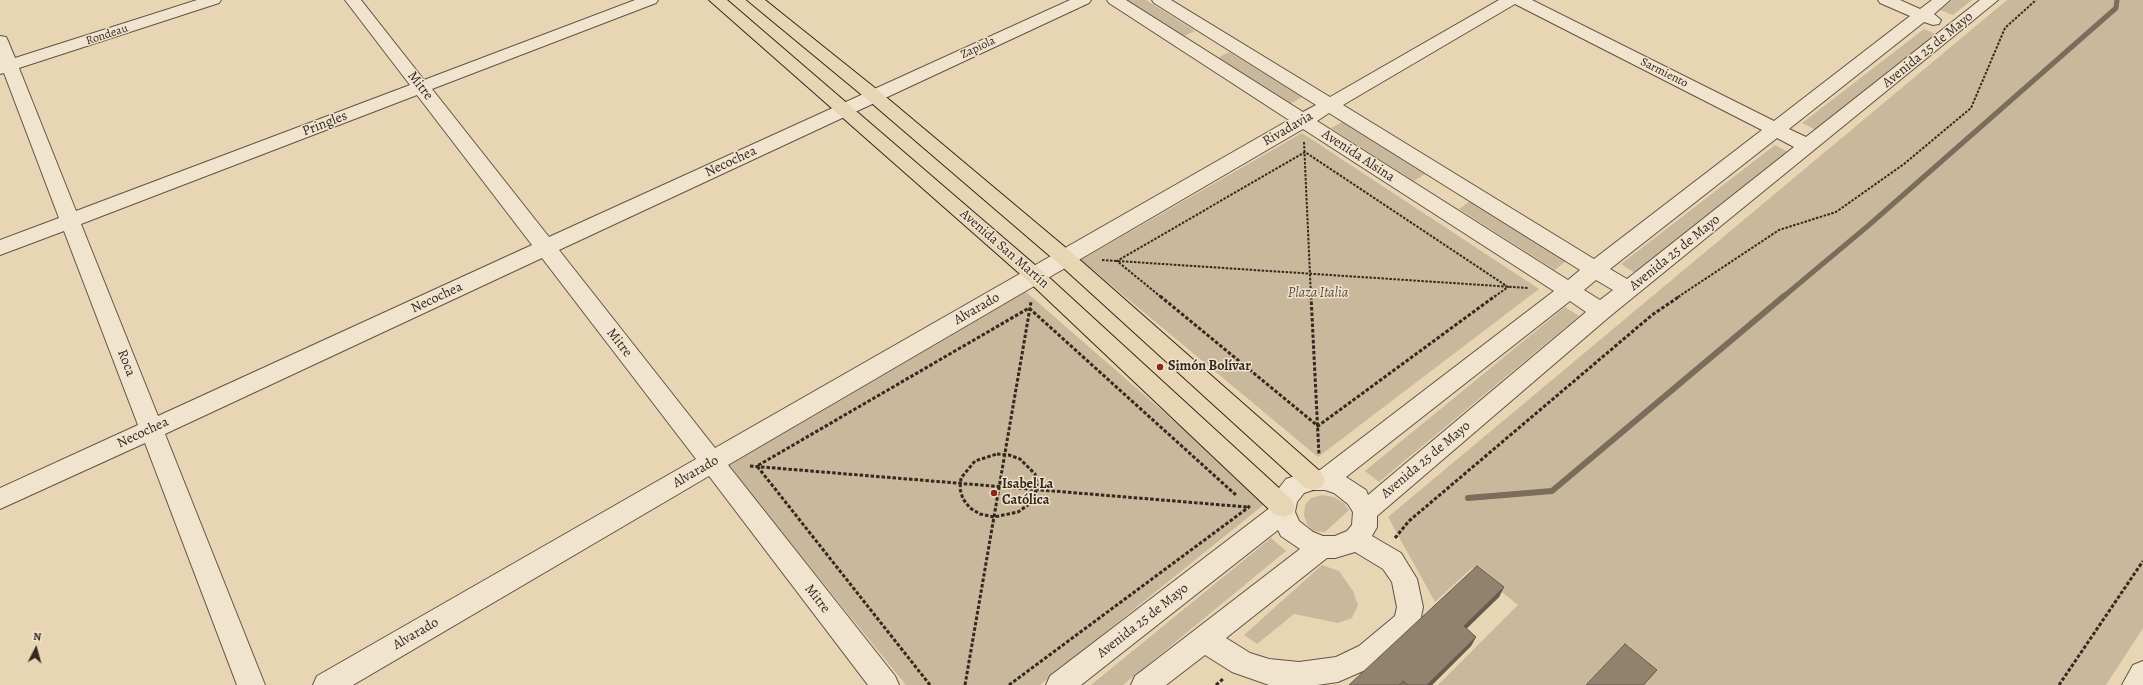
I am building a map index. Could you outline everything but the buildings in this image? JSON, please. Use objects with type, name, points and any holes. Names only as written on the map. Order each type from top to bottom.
[{"type":"main road","name":"Avenida San Martín","points":[[717,0],[1035,276],[1283,510]]},
{"type":"main road","points":[[755,0],[874,96],[1065,258],[1320,480]]},
{"type":"street","name":"Rondeau","points":[[5,68],[213,0]]},
{"type":"street","name":"Mitre","points":[[354,0],[885,685]]},
{"type":"street","name":"Pringles","points":[[0,248],[650,0]]},
{"type":"street","name":"Zapiola","points":[[874,96],[1083,0]]},
{"type":"street","name":"Avenida Alsina","points":[[1115,0],[1601,311]]},
{"type":"street","name":"Avenida Alsina","points":[[1160,0],[1628,290]]},
{"type":"street","name":"Rivadavia","points":[[1065,258],[1511,0]]},
{"type":"street","name":"Sarmiento","points":[[1519,0],[1808,146]]},
{"type":"street","points":[[1886,0],[1955,29]]},
{"type":"street","points":[[1320,480],[1569,291],[1774,129],[1942,0]]},
{"type":"street","name":"Avenida 25 de Mayo","points":[[1365,512],[1601,311],[1990,0]]},
{"type":"street","name":"Roca","points":[[0,41],[5,68],[70,221],[251,685]]},
{"type":"street","name":"Necochea","points":[[0,499],[874,96]]},
{"type":"street","name":"Alvarado","points":[[327,685],[1065,258]]},
{"type":"street","points":[[1320,480],[1343,486],[1357,497],[1365,512],[1364,527],[1356,539],[1347,544],[1335,547],[1322,547],[1304,540],[1290,528],[1283,510],[1285,499],[1292,489],[1304,482],[1320,480]]},
{"type":"street","name":"Avenida 25 de Mayo","points":[[1060,685],[1283,510]]},
{"type":"street","points":[[1203,639],[1242,663],[1269,672],[1299,675],[1338,669],[1369,656],[1407,622],[1410,607],[1404,579],[1392,562],[1356,539]]},
{"type":"street","points":[[1146,685],[1322,547]]},
{"type":"street","points":[[2136,685],[2143,674]]},
{"type":"path","points":[[1381,554],[1409,521],[1652,315],[1779,230],[1836,212],[1904,164],[1971,108],[2005,28],[2036,0]]},
{"type":"path","points":[[1303,120],[1320,480]]},
{"type":"path","points":[[1117,261],[1305,152]]},
{"type":"path","points":[[1305,152],[1508,287]]},
{"type":"path","points":[[1065,258],[1531,288]]},
{"type":"path","points":[[1117,261],[1318,426]]},
{"type":"path","points":[[965,685],[1035,276]]},
{"type":"path","points":[[1318,426],[1508,287]]},
{"type":"path","points":[[756,466],[1030,308]]},
{"type":"path","points":[[1030,308],[1248,507]]},
{"type":"path","points":[[1004,455],[1020,459],[1029,466],[1035,474],[1036,490],[1028,505],[1018,512],[1006,516],[994,517],[980,514],[970,508],[963,499],[961,483],[967,469],[975,461],[986,456],[1004,455]]},
{"type":"path","points":[[712,463],[1283,510]]},
{"type":"path","points":[[756,466],[930,685]]},
{"type":"path","points":[[1008,685],[1248,507]]},
{"type":"path","points":[[2059,685],[2143,561]]},
{"type":"green space","points":[[1126,0],[1146,0],[1195,31],[1184,36]]},
{"type":"green space","points":[[1953,0],[1972,0],[1953,15],[1940,10]]},
{"type":"green space","points":[[2007,0],[2143,0],[2143,628],[2106,685],[1438,685],[1518,605],[1472,568],[1435,602],[1388,517]]},
{"type":"green space","points":[[1924,29],[1936,34],[1816,130],[1802,123]]},
{"type":"green space","points":[[1229,52],[1302,97],[1290,104],[1218,58]]},
{"type":"green space","points":[[1342,122],[1425,174],[1414,181],[1331,128]]},
{"type":"green space","name":"Plaza Italia","points":[[1302,133],[1539,289],[1318,457],[1081,260]]},
{"type":"green space","points":[[1775,145],[1788,152],[1635,273],[1621,264]]},
{"type":"green space","points":[[1470,201],[1566,261],[1555,270],[1459,209]]},
{"type":"green space","points":[[1026,292],[1267,502],[1040,685],[906,685],[728,466]]},
{"type":"green space","points":[[1565,307],[1579,316],[1379,482],[1365,471]]},
{"type":"green space","points":[[1322,495],[1334,497],[1344,503],[1349,510],[1325,532],[1313,531],[1307,524],[1304,515],[1305,505],[1311,498]]},
{"type":"green space","points":[[1271,538],[1286,551],[1123,685],[1091,685]]},
{"type":"green space","points":[[1322,565],[1339,571],[1353,591],[1358,605],[1352,618],[1338,623],[1294,614],[1257,644],[1244,635]]},
{"type":"waterway","points":[[1783,297],[1869,225],[2116,8],[2117,0]]},
{"type":"waterway","points":[[1468,498],[1552,491],[1784,296]]},
{"type":"place","name":"Simón Bolívar","points":[[1160,367]]},
{"type":"place","name":"Isabel La Católica","points":[[994,493]]}]
